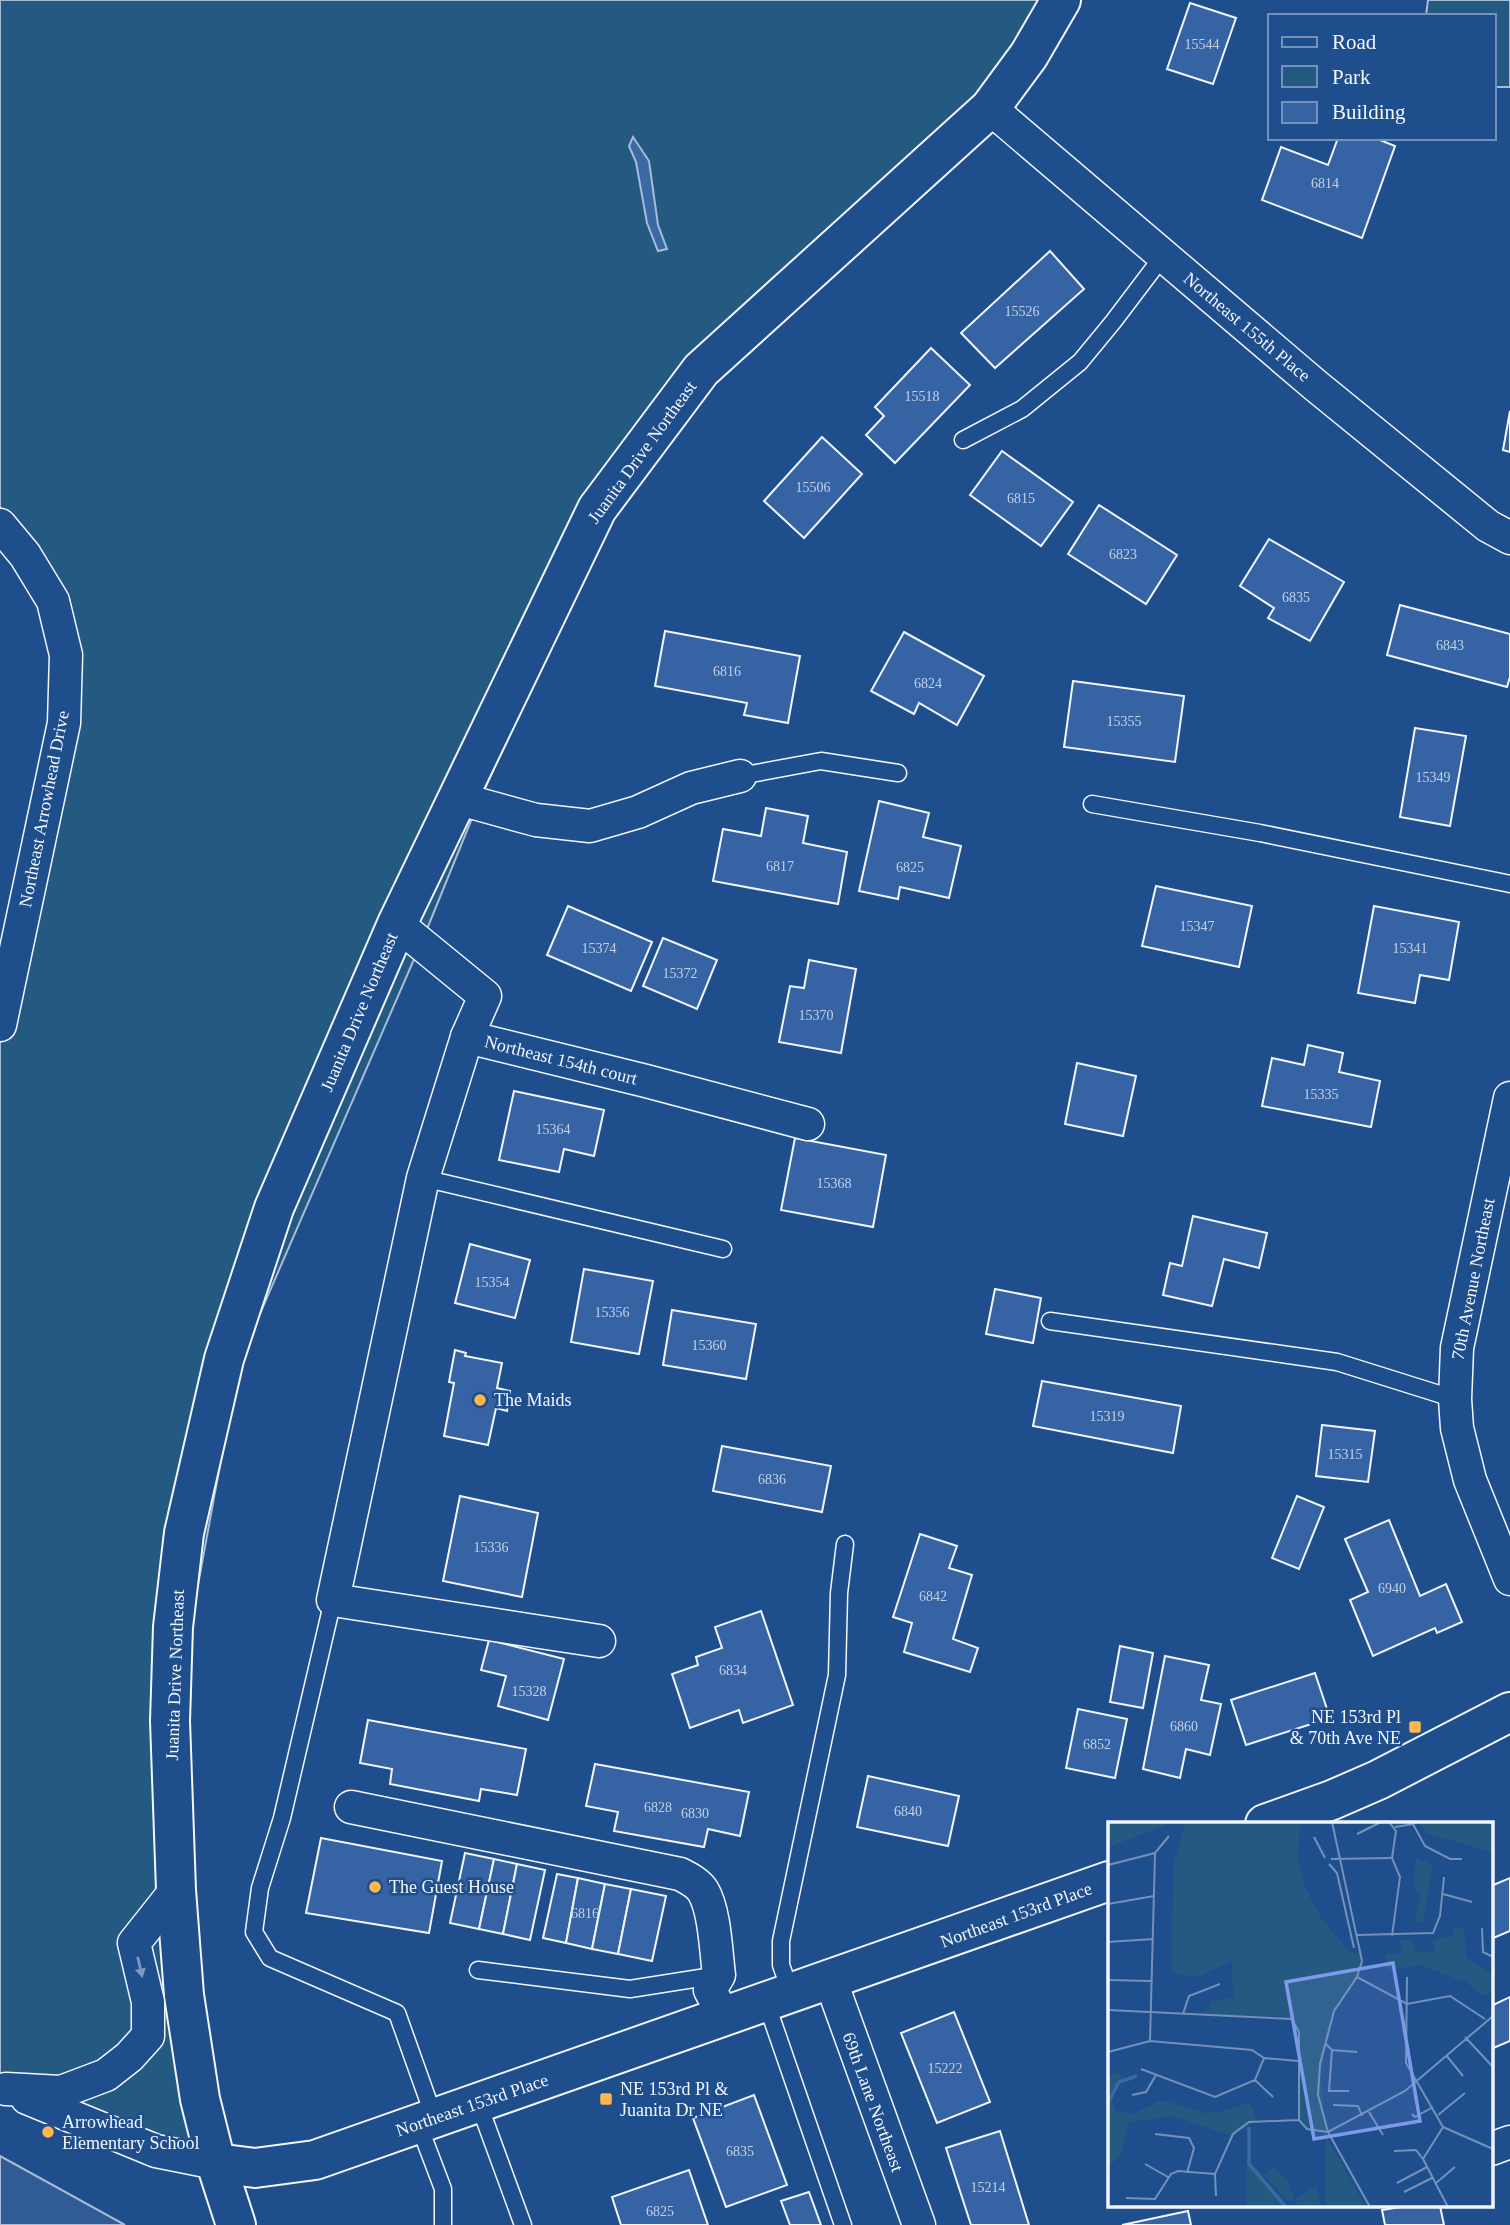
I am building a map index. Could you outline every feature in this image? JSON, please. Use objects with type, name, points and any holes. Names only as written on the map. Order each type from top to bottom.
[{"type":"main road","name":"Juanita Drive Northeast","points":[[236,2225],[216,2163],[200,2099],[184,1995],[176,1890],[170,1721],[173,1627],[184,1532],[224,1359],[274,1208],[397,924],[597,509],[701,370],[990,108],[1029,55],[1061,0]]},
{"type":"main road","points":[[1271,1822],[1378,1780],[1510,1712]]},
{"type":"main road","name":"Northeast 153rd Place","points":[[216,2163],[255,2168],[315,2160],[1108,1881]]},
{"type":"street","name":"Northeast 155th Place","points":[[990,108],[1163,256],[1488,526],[1510,538]]},
{"type":"street","name":"Northeast Arrowhead Drive","points":[[0,525],[25,555],[53,601],[66,655],[64,723],[0,1025]]},
{"type":"street","points":[[456,798],[536,820],[590,826],[638,813],[691,788],[740,776]]},
{"type":"street","name":"Northeast 154th court","points":[[397,924],[485,996],[467,1037],[808,1124]]},
{"type":"street","points":[[467,1037],[423,1178],[333,1600],[599,1641]]},
{"type":"street","name":"70th Avenue Northeast","points":[[1510,1098],[1457,1349],[1455,1399],[1457,1428],[1470,1480],[1510,1579]]},
{"type":"street","points":[[351,1807],[680,1874],[691,1880],[702,1890],[709,1913],[719,1975],[710,1990],[724,2017]]},
{"type":"street","points":[[3,2088],[61,2092],[106,2076],[129,2057],[148,2036],[148,2002],[134,1943],[176,1890]]},
{"type":"street","name":"69th Lane Northeast","points":[[830,1979],[919,2225]]},
{"type":"street","points":[[3,2088],[156,2151],[216,2163]]},
{"type":"street","points":[[1492,2150],[1510,2142]]},
{"type":"lane","points":[[963,440],[1022,409],[1080,362],[1163,256]]},
{"type":"lane","points":[[740,776],[821,761],[898,774]]},
{"type":"lane","points":[[1092,804],[1260,832],[1510,884]]},
{"type":"lane","points":[[423,1178],[723,1249]]},
{"type":"lane","points":[[1050,1321],[1337,1362],[1455,1399]]},
{"type":"lane","points":[[843,2225],[778,1997],[781,1941],[837,1675],[839,1594],[845,1544]]},
{"type":"lane","points":[[333,1600],[282,1818],[260,1888],[254,1932],[270,1958],[397,2013],[443,2189],[443,2225]]},
{"type":"lane","points":[[478,1970],[630,1989],[719,1975]]},
{"type":"lane","points":[[478,2102],[523,2225]]},
{"type":"green space","points":[[0,0],[1077,0],[701,370],[611,512],[477,806],[425,934],[239,1362],[173,1721],[192,2174],[0,2091],[0,1025],[66,655],[0,525]]},
{"type":"green space","points":[[1428,0],[1510,0],[1510,87],[1496,87],[1496,14],[1426,14]]},
{"type":"shaded area","points":[[633,137],[649,161],[658,225],[667,249],[658,251],[647,223],[636,162],[629,146]]},
{"type":"shaded area","points":[[0,2156],[125,2225],[0,2225]]},
{"type":"building","points":[[1190,3],[1236,18],[1213,84],[1167,69]]},
{"type":"building","points":[[1337,140],[1380,140],[1395,146],[1362,238],[1262,200],[1281,147],[1328,165]]},
{"type":"building","points":[[1050,251],[1084,289],[995,368],[961,333]]},
{"type":"building","points":[[931,348],[970,385],[895,463],[866,435],[884,416],[875,407]]},
{"type":"building","points":[[1510,411],[1510,452],[1503,450]]},
{"type":"building","points":[[822,437],[862,474],[804,538],[764,501]]},
{"type":"building","points":[[1002,451],[1073,502],[1041,546],[970,495]]},
{"type":"building","points":[[1099,505],[1177,555],[1146,604],[1068,554]]},
{"type":"building","points":[[1269,539],[1344,582],[1310,641],[1268,618],[1274,608],[1240,586]]},
{"type":"building","points":[[1400,605],[1510,634],[1510,677],[1507,687],[1387,655]]},
{"type":"building","points":[[665,631],[800,656],[788,723],[744,715],[747,703],[655,686]]},
{"type":"building","points":[[904,632],[984,676],[957,725],[919,703],[914,714],[871,691]]},
{"type":"building","points":[[1073,681],[1184,696],[1175,762],[1064,747]]},
{"type":"building","points":[[1415,728],[1466,736],[1450,826],[1400,817]]},
{"type":"building","points":[[879,801],[929,813],[923,837],[961,846],[949,898],[900,887],[898,899],[859,891]]},
{"type":"building","points":[[766,808],[808,816],[803,843],[847,852],[838,904],[713,881],[723,829],[761,836]]},
{"type":"building","points":[[1156,886],[1252,906],[1239,967],[1142,946]]},
{"type":"building","points":[[568,906],[652,942],[631,991],[547,955]]},
{"type":"building","points":[[1374,906],[1459,922],[1449,980],[1420,975],[1415,1003],[1358,993]]},
{"type":"building","points":[[663,938],[717,960],[697,1009],[643,986]]},
{"type":"building","points":[[809,960],[856,969],[841,1053],[779,1042],[790,986],[804,988]]},
{"type":"building","points":[[1308,1045],[1343,1053],[1339,1072],[1380,1081],[1371,1127],[1262,1106],[1272,1058],[1304,1065]]},
{"type":"building","points":[[1077,1063],[1136,1076],[1123,1136],[1065,1124]]},
{"type":"building","points":[[514,1091],[604,1110],[594,1156],[564,1149],[559,1172],[499,1160]]},
{"type":"building","points":[[795,1138],[886,1155],[873,1227],[781,1210]]},
{"type":"building","points":[[1193,1216],[1267,1233],[1259,1268],[1224,1259],[1212,1306],[1163,1295],[1170,1263],[1182,1266]]},
{"type":"building","points":[[470,1244],[530,1260],[515,1318],[455,1303]]},
{"type":"building","points":[[584,1269],[653,1281],[639,1354],[571,1342]]},
{"type":"building","points":[[995,1289],[1041,1298],[1033,1343],[986,1334]]},
{"type":"building","points":[[672,1310],[756,1324],[746,1379],[663,1365]]},
{"type":"building","name":"The Maids","points":[[455,1350],[466,1353],[465,1356],[502,1363],[497,1388],[510,1391],[507,1411],[496,1408],[488,1445],[444,1436],[454,1383],[449,1382]]},
{"type":"building","points":[[1042,1381],[1181,1406],[1173,1453],[1033,1426]]},
{"type":"building","points":[[1322,1425],[1375,1431],[1368,1482],[1316,1476]]},
{"type":"building","points":[[722,1446],[831,1466],[822,1512],[713,1491]]},
{"type":"building","points":[[460,1496],[538,1513],[522,1597],[443,1581]]},
{"type":"building","points":[[1297,1496],[1324,1507],[1299,1569],[1272,1558]]},
{"type":"building","points":[[1389,1520],[1420,1596],[1446,1584],[1462,1622],[1437,1633],[1435,1628],[1373,1656],[1350,1600],[1368,1592],[1345,1539]]},
{"type":"building","points":[[920,1534],[957,1546],[949,1568],[972,1575],[953,1639],[978,1648],[970,1672],[904,1652],[912,1623],[893,1617]]},
{"type":"building","points":[[761,1611],[793,1705],[743,1723],[739,1710],[690,1728],[672,1674],[698,1665],[696,1657],[722,1648],[715,1627]]},
{"type":"building","points":[[489,1640],[564,1659],[548,1720],[498,1706],[506,1676],[481,1670]]},
{"type":"building","points":[[1120,1646],[1153,1653],[1143,1708],[1110,1702]]},
{"type":"building","points":[[1165,1656],[1209,1665],[1201,1700],[1221,1704],[1210,1755],[1186,1749],[1180,1778],[1143,1769]]},
{"type":"building","points":[[1315,1673],[1330,1718],[1246,1745],[1231,1700]]},
{"type":"building","points":[[1078,1709],[1127,1719],[1115,1778],[1066,1768]]},
{"type":"building","points":[[368,1720],[526,1749],[517,1795],[481,1789],[479,1801],[390,1784],[392,1769],[360,1763]]},
{"type":"building","points":[[595,1764],[749,1792],[740,1836],[708,1829],[704,1847],[614,1831],[618,1812],[586,1806]]},
{"type":"building","points":[[868,1776],[959,1796],[948,1846],[857,1827]]},
{"type":"building","name":"The Guest House","points":[[321,1838],[442,1861],[429,1933],[306,1913]]},
{"type":"building","points":[[465,1853],[494,1859],[479,1929],[450,1923]]},
{"type":"building","points":[[494,1859],[517,1864],[503,1934],[479,1929]]},
{"type":"building","points":[[517,1864],[545,1870],[530,1940],[503,1934]]},
{"type":"building","points":[[557,1874],[578,1878],[566,1943],[543,1938]]},
{"type":"building","points":[[578,1878],[605,1884],[592,1949],[566,1943]]},
{"type":"building","points":[[1510,1878],[1510,1931],[1492,1939],[1492,1886]]},
{"type":"building","points":[[605,1884],[631,1889],[618,1954],[592,1949]]},
{"type":"building","points":[[631,1889],[666,1896],[652,1961],[618,1954]]},
{"type":"building","points":[[1510,1997],[1510,2041],[1492,2049],[1492,2006]]},
{"type":"building","points":[[954,2012],[990,2102],[937,2123],[901,2033]]},
{"type":"building","points":[[754,2095],[787,2185],[726,2207],[693,2118]]},
{"type":"building","points":[[1000,2131],[1029,2225],[971,2225],[946,2148]]},
{"type":"building","points":[[689,2170],[708,2225],[621,2225],[612,2197]]},
{"type":"building","points":[[809,2192],[821,2225],[790,2225],[781,2201]]},
{"type":"building","points":[[1440,2208],[1444,2225],[1385,2225],[1382,2210]]},
{"type":"building","points":[[1188,2211],[1191,2225],[1122,2225]]},
{"type":"place","name":"The Maids","points":[[480,1400]]},
{"type":"place","name":"NE 153rd Pl & 70th Ave NE","points":[[1415,1727]]},
{"type":"place","name":"The Guest House","points":[[375,1887]]},
{"type":"place","name":"NE 153rd Pl & Juanita Dr NE","points":[[606,2099]]},
{"type":"place","name":"Arrowhead Elementary School","points":[[48,2132]]}]
